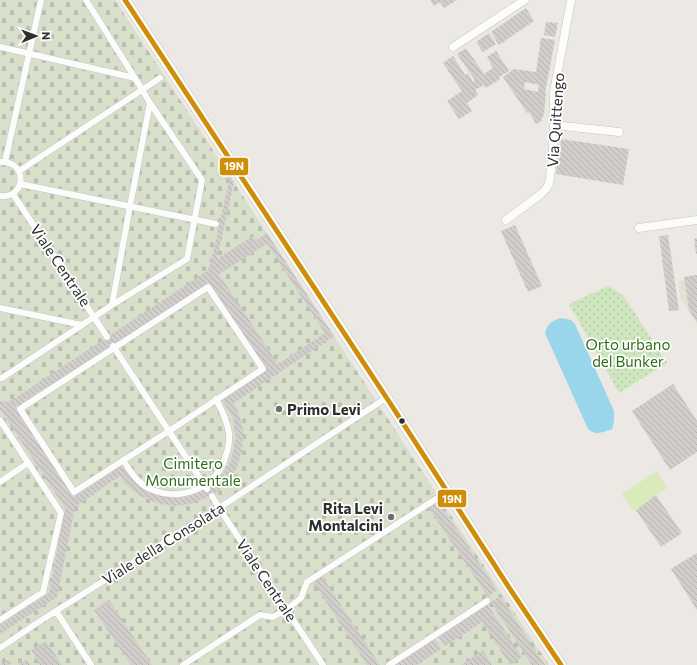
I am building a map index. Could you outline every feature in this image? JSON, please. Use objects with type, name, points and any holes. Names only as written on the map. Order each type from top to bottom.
[{"type":"street","points":[[0,198],[13,194],[20,184],[21,176],[15,166],[10,163],[2,162],[41,0]]},
{"type":"street","points":[[0,378],[187,259],[202,180],[150,104],[86,0]]},
{"type":"street","points":[[125,0],[561,665]]},
{"type":"street","points":[[453,47],[525,0]]},
{"type":"street","name":"Via Quittengo","points":[[506,220],[541,194],[550,184],[554,125],[554,92],[570,0]]},
{"type":"street","points":[[0,47],[135,78]]},
{"type":"street","points":[[19,171],[160,78]]},
{"type":"street","points":[[112,306],[150,104]]},
{"type":"street","points":[[554,125],[619,132]]},
{"type":"street","points":[[20,184],[216,224]]},
{"type":"street","name":"Viale Centrale","points":[[13,194],[107,337]]},
{"type":"street","points":[[639,228],[697,220]]},
{"type":"street","points":[[208,287],[262,369],[216,399],[74,492],[20,409],[208,287]]},
{"type":"street","points":[[0,308],[82,325]]},
{"type":"street","points":[[114,347],[206,487]]},
{"type":"street","name":"Viale della Consolata","points":[[0,648],[219,508],[386,398]]},
{"type":"street","points":[[123,460],[134,478],[149,488],[165,493],[179,494],[206,487],[217,475],[224,463],[228,449],[229,434],[225,417],[216,399]]},
{"type":"street","points":[[0,420],[61,513],[43,592],[0,620]]},
{"type":"street","points":[[0,482],[28,463]]},
{"type":"street","name":"Viale Centrale","points":[[212,496],[323,665]]},
{"type":"street","points":[[183,665],[260,615],[273,617],[287,610],[301,598],[307,582],[436,499]]},
{"type":"street","points":[[388,665],[487,601]]},
{"type":"street","points":[[56,612],[91,665]]},
{"type":"shaded area","points":[[697,275],[697,324],[680,298],[678,281],[684,280],[684,277]]},
{"type":"green space","name":"Cimitero Monumentale","points":[[0,0],[115,0],[549,665],[0,665]]},
{"type":"green space","name":"Orto urbano del Bunker","points":[[608,286],[623,295],[667,363],[619,393],[569,304]]},
{"type":"green space","points":[[657,471],[667,488],[634,511],[622,494]]},
{"type":"water","points":[[561,318],[571,320],[575,324],[614,411],[612,429],[597,433],[588,429],[545,333],[547,327],[551,323]]},
{"type":"building","points":[[430,0],[457,0],[444,8],[440,2],[434,6]]},
{"type":"building","points":[[526,8],[534,21],[499,45],[491,32]]},
{"type":"building","points":[[546,22],[558,23],[555,37],[544,35]]},
{"type":"building","points":[[489,33],[496,44],[483,52],[476,42]]},
{"type":"building","points":[[541,38],[555,40],[545,93],[544,114],[541,121],[536,124],[503,77],[514,69],[536,72]],"holes":[[[525,82],[539,85],[538,92],[524,89]]]},
{"type":"building","points":[[466,48],[484,74],[493,68],[487,57],[496,51],[509,71],[486,88],[484,85],[475,90],[478,95],[467,103],[472,111],[459,119],[447,101],[462,91],[443,63],[453,56],[465,75],[468,73],[473,82],[475,80],[457,54]]},
{"type":"building","points":[[561,139],[629,149],[623,185],[556,174]]},
{"type":"building","points":[[228,173],[234,182],[217,259],[253,236],[256,240],[267,233],[334,336],[234,403],[243,429],[242,450],[235,471],[216,493],[190,504],[175,506],[161,504],[140,496],[126,485],[120,476],[73,508],[74,512],[57,597],[0,634],[0,625],[49,593],[65,508],[0,409],[0,401],[9,402],[207,271],[210,266],[229,181]],"holes":[[[267,244],[325,333],[278,364],[219,274]],[[209,284],[265,369],[221,398],[233,418],[236,437],[231,460],[223,474],[204,491],[188,496],[174,498],[163,496],[144,489],[133,480],[122,465],[74,497],[15,407]]]},
{"type":"building","points":[[515,225],[542,286],[528,292],[501,231]]},
{"type":"building","points":[[668,235],[679,310],[669,311],[659,236]]},
{"type":"building","points":[[697,238],[697,254],[696,254],[694,239]]},
{"type":"building","points":[[697,275],[697,322],[689,310],[684,277]]},
{"type":"building","points":[[673,384],[697,421],[697,452],[670,470],[632,411]]},
{"type":"building","points":[[656,495],[682,533],[661,547],[636,510]]},
{"type":"building","points":[[438,501],[497,590],[488,597],[428,507]]},
{"type":"building","points":[[697,553],[697,610],[671,569]]},
{"type":"building","points":[[322,576],[380,665],[367,665],[313,582]]},
{"type":"building","points":[[500,596],[545,665],[532,665],[491,602]]},
{"type":"building","points":[[109,600],[152,665],[131,665],[94,610]]},
{"type":"building","points":[[487,604],[522,657],[510,665],[482,622],[445,646],[438,636]]},
{"type":"building","points":[[434,638],[441,649],[417,665],[393,665]]},
{"type":"building","points":[[46,641],[62,665],[40,665],[31,650]]},
{"type":"building","points":[[483,650],[492,665],[461,665]]},
{"type":"building","points":[[27,659],[31,665],[19,665]]},
{"type":"building","points":[[8,660],[11,664],[0,665]]},
{"type":"transit line","name":"19N","points":[[125,0],[561,665]]},
{"type":"place","name":"Primo Levi","points":[[279,409]]},
{"type":"place","name":"Rita Levi Montalcini","points":[[391,517]]}]
